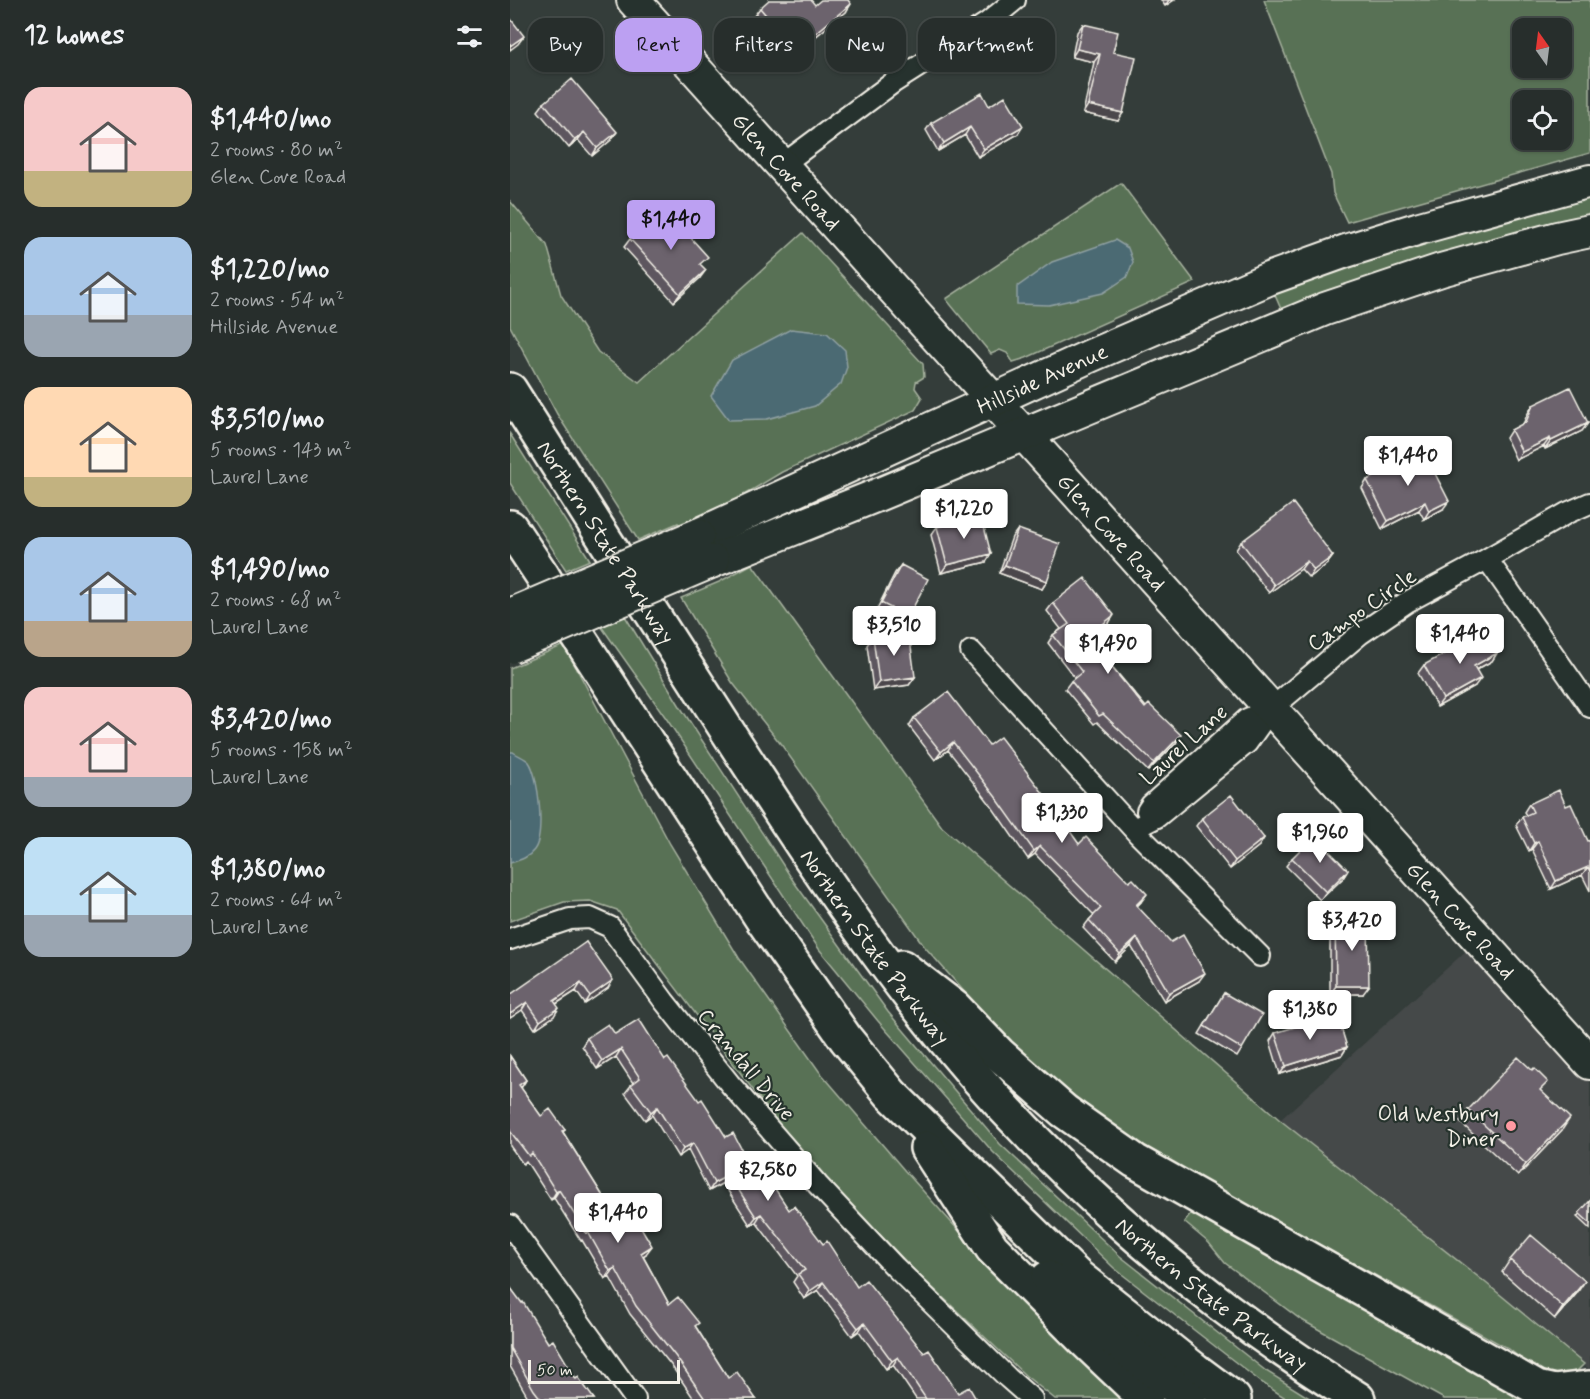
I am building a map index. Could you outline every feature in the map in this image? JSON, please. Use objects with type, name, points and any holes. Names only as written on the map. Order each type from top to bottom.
[{"type":"highway","name":"Northern State Parkway","points":[[510,390],[787,823],[912,1000],[960,1058],[1062,1168],[1115,1217],[1229,1311],[1358,1399]]},
{"type":"highway","points":[[510,527],[762,919],[846,1039],[1008,1238],[1114,1339],[1190,1399]]},
{"type":"highway","points":[[868,940],[954,1007],[1006,1061],[1064,1111],[1135,1161],[1537,1388],[1555,1392],[1590,1388]]},
{"type":"highway","points":[[891,1094],[993,1248],[1146,1399]]},
{"type":"highway","points":[[891,1094],[1077,1276],[1157,1341],[1234,1399]]},
{"type":"main road","name":"Glen Cove Road","points":[[633,0],[1590,1063]]},
{"type":"main road","name":"Hillside Avenue","points":[[510,647],[993,400],[1216,300],[1306,265],[1460,215],[1590,182]]},
{"type":"main road","name":"Hillside Avenue","points":[[510,615],[1023,435],[1287,324],[1363,295],[1449,267],[1590,231]]},
{"type":"street","points":[[782,165],[894,82],[987,23],[1015,0]]},
{"type":"street","name":"Campo Circle","points":[[1271,709],[1360,634],[1407,602],[1590,502]]},
{"type":"street","points":[[1487,559],[1590,707]]},
{"type":"street","points":[[970,651],[1134,829],[1260,956]]},
{"type":"street","name":"Laurel Lane","points":[[1134,829],[1151,805],[1247,719],[1271,709]]},
{"type":"street","name":"Crandall Drive","points":[[510,939],[570,919],[590,918],[610,927],[664,1001],[730,1084],[818,1185],[895,1267],[1032,1399]]},
{"type":"street","points":[[510,1225],[635,1399]]},
{"type":"shaded area","points":[[1478,940],[1590,1063],[1590,1370],[1486,1283],[1280,1120]]},
{"type":"green space","points":[[1264,0],[1590,0],[1590,153],[1347,222],[1333,193],[1331,174]]},
{"type":"green space","points":[[1590,181],[1590,231],[1287,323],[1268,279]]},
{"type":"green space","points":[[1121,183],[1195,282],[1026,358],[1013,362],[1007,353],[1000,350],[991,354],[946,299]]},
{"type":"green space","points":[[510,201],[547,245],[561,295],[598,352],[639,382],[803,233],[923,364],[924,377],[916,382],[915,388],[922,398],[915,410],[782,472],[727,505],[682,527],[678,523],[638,540],[557,414],[510,326]]},
{"type":"green space","points":[[510,434],[590,560],[566,570],[510,483]]},
{"type":"green space","points":[[752,564],[942,827],[1280,1120],[1486,1283],[1584,1364],[1578,1370],[1569,1373],[1566,1379],[1546,1379],[1509,1349],[1210,1184],[1116,1129],[1035,1064],[990,1021],[924,946],[783,747],[732,682],[681,598],[719,582]]},
{"type":"green space","points":[[625,616],[681,708],[794,882],[888,1012],[1000,1144],[1120,1256],[1266,1371],[1311,1399],[1287,1399],[1261,1382],[1114,1268],[993,1152],[878,1021],[819,949],[666,718],[601,626]]},
{"type":"green space","points":[[564,645],[670,844],[739,958],[819,1071],[987,1262],[1128,1399],[1055,1399],[1026,1376],[917,1273],[804,1157],[617,910],[590,901],[564,902],[510,921],[510,668]]},
{"type":"green space","points":[[1198,1204],[1546,1399],[1444,1399],[1300,1319],[1225,1263],[1209,1243],[1184,1222]]},
{"type":"water","points":[[1115,240],[1128,248],[1133,262],[1127,277],[1103,293],[1049,305],[1017,304],[1017,287],[1052,262]]},
{"type":"water","points":[[791,329],[827,333],[845,350],[847,367],[841,384],[815,406],[767,419],[729,420],[711,396],[732,360]]},
{"type":"water","points":[[510,752],[529,762],[533,769],[538,792],[540,820],[537,843],[532,853],[510,863]]},
{"type":"building","points":[[769,0],[811,0],[815,5],[821,0],[848,0],[851,4],[834,18],[826,18],[826,25],[814,34],[814,18],[768,18],[760,8]]},
{"type":"building","points":[[510,18],[524,36],[510,46]]},
{"type":"building","points":[[1083,24],[1118,32],[1113,52],[1136,57],[1123,113],[1088,105],[1100,54],[1077,49]]},
{"type":"building","points":[[572,79],[617,132],[597,148],[584,132],[575,140],[544,103]]},
{"type":"building","points":[[982,93],[989,106],[1005,96],[1023,126],[984,149],[970,127],[944,143],[931,123]]},
{"type":"building","points":[[664,208],[708,257],[700,264],[706,270],[680,294],[630,239]]},
{"type":"building","points":[[1570,387],[1588,423],[1522,452],[1511,430],[1526,422],[1533,405]]},
{"type":"building","points":[[1424,452],[1449,501],[1429,511],[1425,502],[1388,521],[1367,480]]},
{"type":"building","points":[[1293,503],[1333,556],[1314,570],[1307,561],[1274,585],[1241,542]]},
{"type":"building","points":[[981,515],[991,554],[947,565],[937,527]]},
{"type":"building","points":[[1018,529],[1060,544],[1047,581],[1005,565]]},
{"type":"building","points":[[901,565],[928,579],[908,617],[881,603]]},
{"type":"building","points":[[1085,578],[1114,615],[1087,637],[1145,708],[1149,704],[1181,735],[1154,763],[1103,714],[1099,716],[1071,681],[1082,672],[1053,635],[1069,624],[1053,603]]},
{"type":"building","points":[[1485,631],[1497,653],[1474,666],[1481,678],[1443,699],[1424,665]]},
{"type":"building","points":[[909,632],[915,677],[879,682],[873,637]]},
{"type":"building","points":[[948,692],[989,745],[1000,737],[1079,844],[1086,837],[1129,882],[1133,879],[1147,894],[1136,905],[1171,942],[1183,935],[1205,973],[1169,993],[1137,938],[1120,954],[1089,920],[1101,908],[1040,846],[1034,851],[953,742],[941,752],[914,718]]},
{"type":"building","points":[[1559,790],[1566,806],[1571,804],[1590,841],[1590,872],[1588,867],[1556,881],[1538,841],[1534,843],[1522,817],[1533,812],[1529,804]]},
{"type":"building","points":[[1231,795],[1264,838],[1235,861],[1202,818]]},
{"type":"building","points":[[1314,836],[1348,870],[1326,892],[1292,858]]},
{"type":"building","points":[[1368,918],[1369,986],[1336,986],[1335,919]]},
{"type":"building","points":[[586,942],[613,980],[590,996],[581,983],[554,1001],[559,1008],[540,1021],[527,1002],[510,1014],[510,995]]},
{"type":"building","points":[[1224,993],[1262,1015],[1242,1049],[1204,1026]]},
{"type":"building","points":[[639,1019],[665,1060],[668,1058],[699,1101],[702,1099],[726,1137],[733,1133],[756,1177],[764,1172],[789,1210],[794,1206],[823,1244],[827,1241],[857,1287],[866,1280],[924,1353],[929,1350],[958,1393],[969,1387],[976,1399],[926,1399],[898,1357],[892,1361],[864,1323],[858,1328],[823,1282],[810,1291],[798,1274],[805,1270],[761,1214],[756,1217],[729,1175],[714,1183],[693,1143],[683,1149],[657,1107],[651,1112],[631,1085],[640,1078],[621,1049],[602,1061],[587,1038],[608,1024],[615,1034]]},
{"type":"building","points":[[1321,1019],[1323,1026],[1339,1021],[1347,1047],[1286,1066],[1275,1033]]},
{"type":"building","points":[[510,1056],[526,1080],[519,1085],[541,1116],[550,1109],[565,1130],[562,1131],[624,1230],[638,1222],[652,1246],[641,1253],[669,1304],[678,1297],[699,1323],[695,1326],[728,1378],[737,1372],[756,1399],[705,1399],[636,1306],[615,1268],[610,1271],[588,1232],[586,1233],[559,1190],[556,1192],[532,1153],[529,1156],[510,1131]]},
{"type":"building","name":"Old Westbury Diner","points":[[1518,1057],[1548,1082],[1540,1090],[1570,1118],[1526,1164],[1468,1110]]},
{"type":"building","points":[[1590,1201],[1590,1223],[1579,1213]]},
{"type":"building","points":[[1531,1235],[1585,1281],[1563,1307],[1510,1260]]},
{"type":"building","points":[[510,1287],[523,1302],[548,1343],[553,1340],[576,1379],[578,1377],[594,1399],[541,1399],[534,1390],[510,1348]]},
{"type":"place","name":"Old Westbury Diner","points":[[1511,1126]]}]
